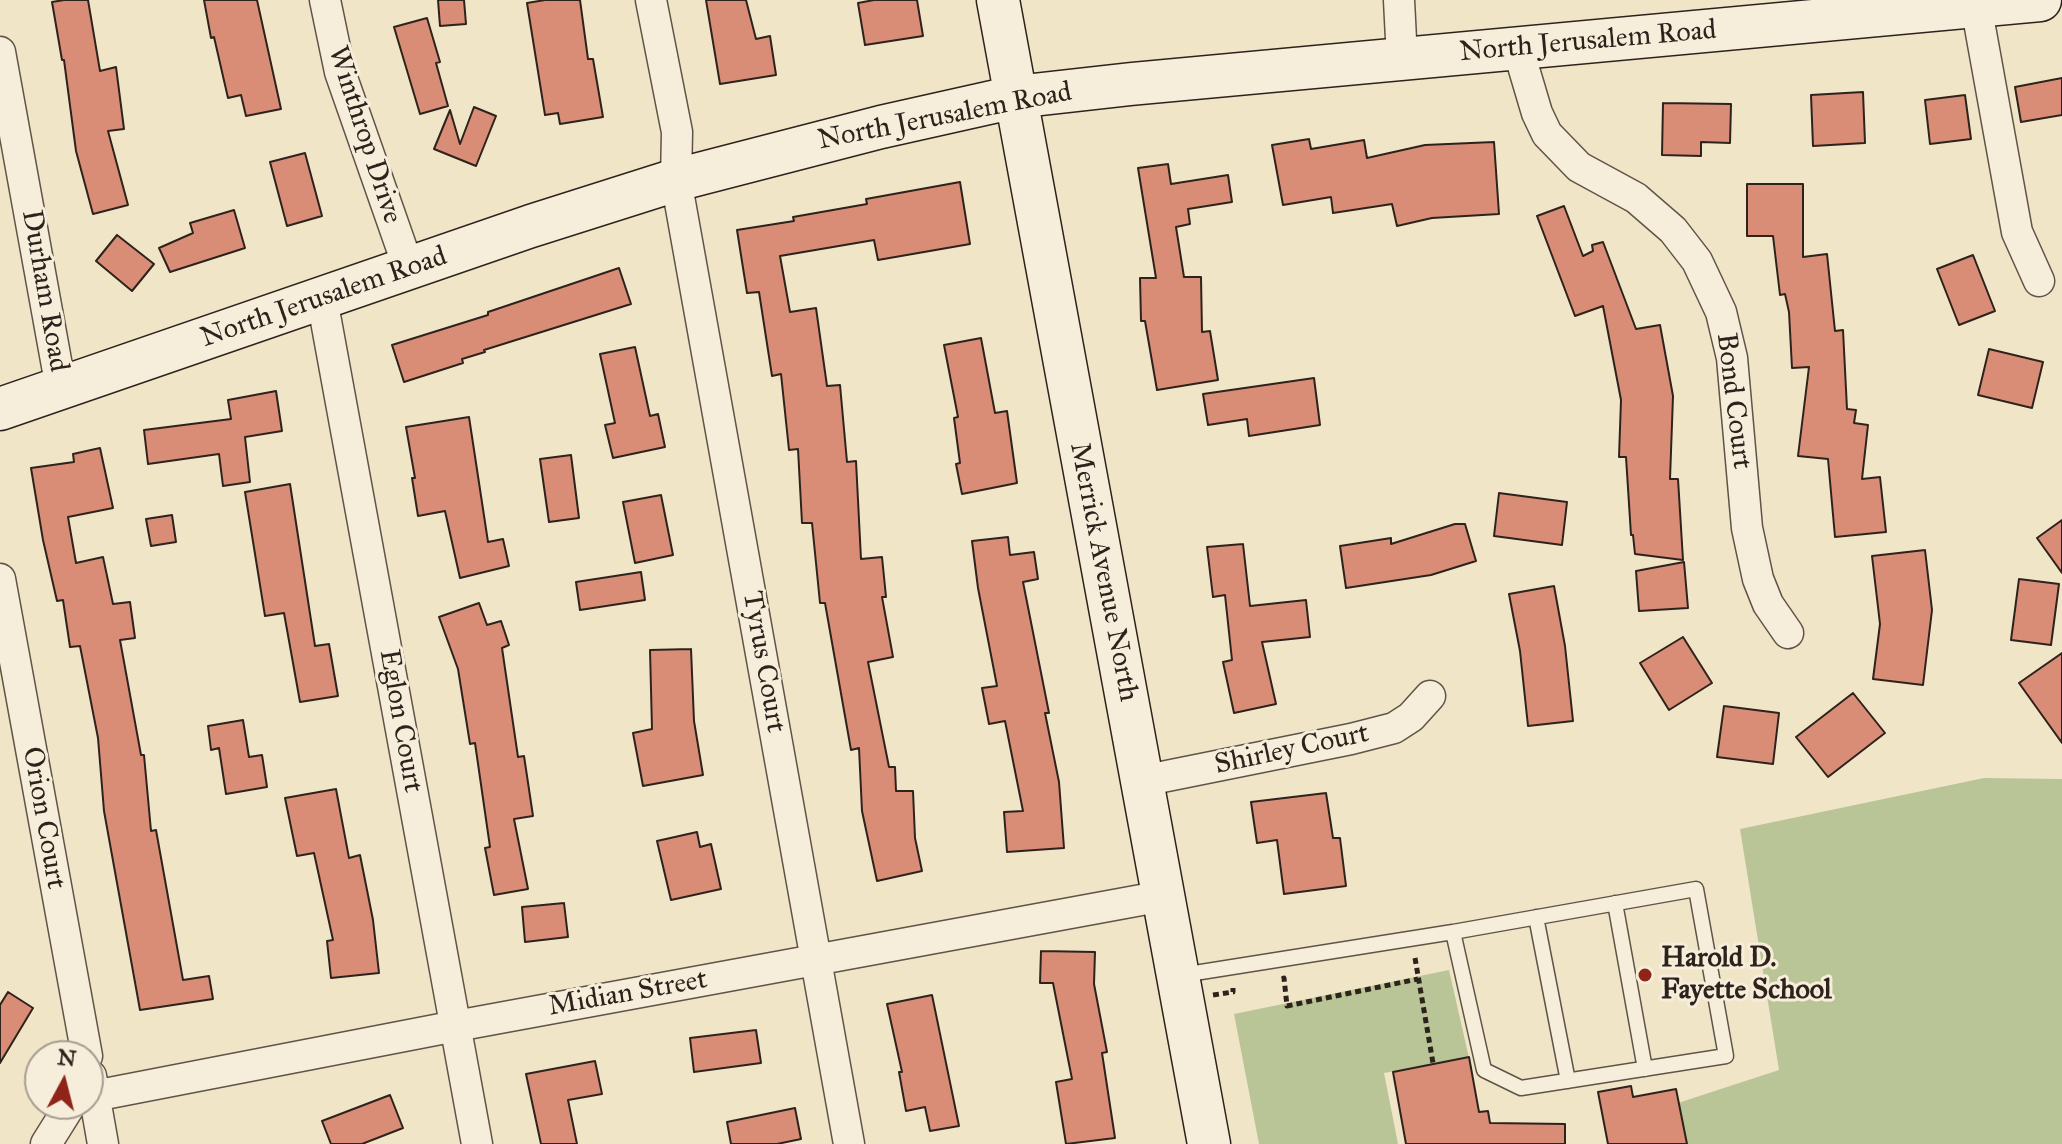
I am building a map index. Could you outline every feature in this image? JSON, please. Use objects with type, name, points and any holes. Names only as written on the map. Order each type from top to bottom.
[{"type":"main road","name":"Merrick Avenue North","points":[[998,0],[1209,1144]]},
{"type":"main road","name":"North Jerusalem Road","points":[[0,409],[676,180],[852,134],[1015,97],[2040,0]]},
{"type":"street","name":"Winthrop Drive","points":[[325,0],[340,72],[409,269]]},
{"type":"street","name":"Tyrus Court","points":[[651,0],[677,132],[676,180],[849,1144]]},
{"type":"street","points":[[1399,0],[1402,59]]},
{"type":"street","points":[[1976,5],[2017,232],[2039,281]]},
{"type":"street","name":"Bond Court","points":[[1518,49],[1537,113],[1547,134],[1579,167],[1636,198],[1673,230],[1697,261],[1721,312],[1732,358],[1747,528],[1758,579],[1768,604],[1788,633]]},
{"type":"street","name":"Durham Road","points":[[0,52],[61,388]]},
{"type":"street","name":"Eglon Court","points":[[322,299],[477,1144]]},
{"type":"street","name":"Orion Court","points":[[0,579],[3,618],[79,1040]]},
{"type":"street","name":"Shirley Court","points":[[1142,781],[1394,728],[1411,717],[1430,696]]},
{"type":"street","name":"Midian Street","points":[[104,1075],[456,1026],[1163,896]]},
{"type":"street","points":[[46,1144],[61,1120]]},
{"type":"street","name":"Orion Court","points":[[97,1120],[103,1144]]},
{"type":"lane","points":[[1180,988],[1453,932],[1696,889],[1726,1056],[1521,1088],[1484,1070],[1453,932]]},
{"type":"lane","points":[[1615,903],[1645,1069]]},
{"type":"lane","points":[[1536,917],[1568,1081]]},
{"type":"path","points":[[1414,953],[1433,1063]]},
{"type":"path","points":[[1271,981],[1284,978],[1287,1006],[1418,979]]},
{"type":"path","points":[[1180,988],[1233,992],[1232,988],[1245,985]]},
{"type":"green space","points":[[1984,778],[2062,779],[2062,1144],[1685,1144],[1678,1103],[1779,1070],[1740,829]]},
{"type":"green space","points":[[1449,970],[1469,1058],[1384,1073],[1398,1144],[1259,1144],[1234,1014]]},
{"type":"building","points":[[88,0],[100,71],[116,67],[124,129],[108,131],[128,205],[93,214],[76,151],[64,60],[52,2]]},
{"type":"building","points":[[204,0],[257,0],[281,109],[246,116],[241,95],[228,98]]},
{"type":"building","points":[[438,0],[464,0],[466,24],[440,26]]},
{"type":"building","points":[[580,0],[588,59],[593,59],[603,117],[560,124],[558,113],[545,115],[527,3]]},
{"type":"building","points":[[706,0],[746,0],[756,39],[770,36],[776,75],[720,84]]},
{"type":"building","points":[[917,0],[923,36],[865,45],[858,3]]},
{"type":"building","points":[[427,18],[440,62],[436,63],[448,106],[420,114],[394,27]]},
{"type":"building","points":[[2062,78],[2062,115],[2021,122],[2015,87]]},
{"type":"building","points":[[1863,92],[1865,143],[1813,146],[1811,95]]},
{"type":"building","points":[[1965,95],[1971,139],[1930,144],[1925,100]]},
{"type":"building","points":[[1663,103],[1731,104],[1730,143],[1701,142],[1701,156],[1662,155]]},
{"type":"building","points":[[474,107],[496,116],[476,166],[434,149],[450,110],[460,144]]},
{"type":"building","points":[[1309,139],[1311,149],[1364,140],[1367,158],[1425,145],[1494,142],[1499,214],[1432,218],[1397,226],[1392,204],[1333,213],[1331,197],[1283,205],[1272,145]]},
{"type":"building","points":[[305,153],[322,216],[287,226],[270,162]]},
{"type":"building","points":[[1168,164],[1171,184],[1228,175],[1232,202],[1188,209],[1190,224],[1176,227],[1184,277],[1201,277],[1202,332],[1210,331],[1218,380],[1157,390],[1145,321],[1141,321],[1140,278],[1156,278],[1138,168]]},
{"type":"building","points":[[960,182],[970,244],[878,260],[874,240],[780,256],[790,312],[816,308],[827,386],[840,385],[847,462],[856,461],[861,559],[882,557],[886,597],[882,597],[893,657],[868,662],[889,767],[895,767],[896,791],[913,791],[915,838],[922,871],[877,881],[862,811],[859,748],[851,750],[825,603],[820,603],[812,523],[802,523],[798,449],[789,450],[781,374],[772,376],[759,292],[747,293],[737,230],[794,221],[793,217],[867,204],[866,199]]},
{"type":"building","points":[[1747,184],[1803,184],[1803,257],[1827,254],[1835,331],[1843,330],[1847,409],[1856,410],[1854,423],[1868,425],[1862,479],[1880,477],[1886,532],[1835,537],[1828,459],[1798,456],[1809,367],[1792,368],[1789,312],[1785,294],[1780,295],[1773,236],[1747,236]]},
{"type":"building","points":[[1564,206],[1583,256],[1593,251],[1592,245],[1603,242],[1636,329],[1660,325],[1673,396],[1670,479],[1678,479],[1683,560],[1635,554],[1626,457],[1619,457],[1621,400],[1603,306],[1575,316],[1537,216]]},
{"type":"building","points":[[234,210],[245,248],[170,272],[159,248],[193,233],[190,223]]},
{"type":"building","points":[[117,235],[154,264],[132,291],[96,261]]},
{"type":"building","points":[[1973,255],[1995,311],[1959,325],[1937,269]]},
{"type":"building","points":[[619,268],[631,304],[484,350],[462,359],[463,363],[404,382],[392,345],[488,315],[488,312]]},
{"type":"building","points":[[981,338],[995,413],[1007,411],[1017,483],[962,494],[956,464],[960,463],[954,418],[958,417],[944,345]]},
{"type":"building","points":[[635,347],[650,416],[658,414],[665,447],[613,458],[605,425],[615,423],[600,354]]},
{"type":"building","points":[[1989,349],[2043,362],[2032,408],[1978,395]]},
{"type":"building","points":[[1314,378],[1320,425],[1249,436],[1247,419],[1208,425],[1203,394]]},
{"type":"building","points":[[276,391],[282,431],[245,437],[250,482],[223,486],[219,454],[148,464],[144,430],[231,419],[228,400]]},
{"type":"building","points":[[469,417],[488,542],[503,539],[509,566],[460,578],[445,511],[418,516],[406,427]]},
{"type":"building","points":[[100,448],[113,508],[68,517],[76,563],[103,557],[113,604],[130,602],[135,638],[120,640],[141,755],[144,755],[151,831],[156,830],[183,980],[209,976],[213,999],[140,1010],[104,811],[98,738],[80,646],[70,647],[63,600],[57,601],[31,468],[74,462],[73,454]]},
{"type":"building","points":[[571,455],[579,518],[549,522],[540,459]]},
{"type":"building","points":[[290,484],[315,646],[329,644],[338,696],[300,702],[284,613],[265,616],[245,492]]},
{"type":"building","points":[[1499,493],[1567,502],[1562,545],[1494,536]]},
{"type":"building","points":[[661,495],[673,555],[635,563],[623,502]]},
{"type":"building","points":[[172,515],[176,542],[151,546],[146,519]]},
{"type":"building","points":[[2062,520],[2062,573],[2037,538]]},
{"type":"building","points":[[1455,524],[1465,524],[1476,561],[1431,575],[1346,588],[1340,546],[1391,538],[1391,544]]},
{"type":"building","points":[[1008,537],[1010,555],[1034,552],[1038,579],[1023,582],[1049,713],[1045,713],[1059,782],[1064,848],[1007,852],[1004,812],[1023,811],[1005,721],[989,724],[982,688],[997,686],[972,541]]},
{"type":"building","points":[[1243,544],[1250,606],[1306,600],[1310,637],[1262,642],[1276,704],[1234,713],[1223,662],[1232,660],[1225,595],[1213,597],[1207,547]]},
{"type":"building","points":[[1925,550],[1932,610],[1923,685],[1873,679],[1880,624],[1872,556]]},
{"type":"building","points":[[1684,562],[1688,608],[1639,611],[1636,571]]},
{"type":"building","points":[[641,572],[645,600],[580,610],[576,582]]},
{"type":"building","points":[[2019,579],[2059,584],[2051,645],[2011,640]]},
{"type":"building","points":[[1554,586],[1565,646],[1573,721],[1528,726],[1520,651],[1509,594]]},
{"type":"building","points":[[479,603],[487,625],[501,621],[509,645],[502,648],[518,757],[524,756],[533,816],[514,819],[528,889],[494,895],[485,848],[490,847],[475,743],[470,744],[458,669],[439,617]]},
{"type":"building","points":[[1683,637],[1712,683],[1669,710],[1640,663]]},
{"type":"building","points":[[691,649],[694,721],[703,775],[643,786],[633,733],[652,729],[650,650]]},
{"type":"building","points":[[2062,653],[2062,743],[2019,683]]},
{"type":"building","points":[[1853,693],[1885,733],[1828,777],[1796,737]]},
{"type":"building","points":[[1724,706],[1779,713],[1773,764],[1717,757]]},
{"type":"building","points":[[243,720],[249,757],[262,755],[267,787],[226,794],[219,748],[211,750],[208,726]]},
{"type":"building","points":[[336,789],[349,858],[360,855],[373,920],[379,973],[331,978],[327,941],[333,940],[314,853],[297,856],[285,798]]},
{"type":"building","points":[[1326,793],[1333,838],[1340,838],[1346,886],[1284,894],[1277,840],[1257,843],[1251,802]]},
{"type":"building","points":[[697,832],[700,847],[711,844],[721,889],[671,900],[657,841]]},
{"type":"building","points":[[564,903],[568,937],[525,942],[522,907]]},
{"type":"building","points":[[1041,951],[1095,952],[1094,984],[1107,1052],[1102,1053],[1115,1138],[1066,1144],[1056,1082],[1072,1079],[1053,983],[1040,983]]},
{"type":"building","points":[[8,992],[33,1008],[0,1063],[0,1005]]},
{"type":"building","points":[[932,995],[959,1126],[930,1131],[925,1107],[906,1111],[899,1072],[902,1072],[887,1004]]},
{"type":"building","points":[[756,1030],[761,1063],[694,1072],[690,1038]]},
{"type":"building","points":[[1469,1057],[1479,1112],[1488,1111],[1490,1123],[1565,1124],[1565,1144],[1406,1144],[1393,1072]]},
{"type":"building","points":[[595,1061],[602,1094],[568,1100],[577,1144],[541,1144],[526,1074]]},
{"type":"building","points":[[1631,1086],[1633,1097],[1676,1089],[1687,1144],[1608,1144],[1598,1092]]},
{"type":"building","points":[[390,1095],[403,1128],[362,1144],[331,1144],[322,1121]]},
{"type":"building","points":[[795,1108],[801,1139],[777,1144],[731,1144],[727,1122]]},
{"type":"place","name":"Harold D. Fayette School","points":[[1645,975]]}]
